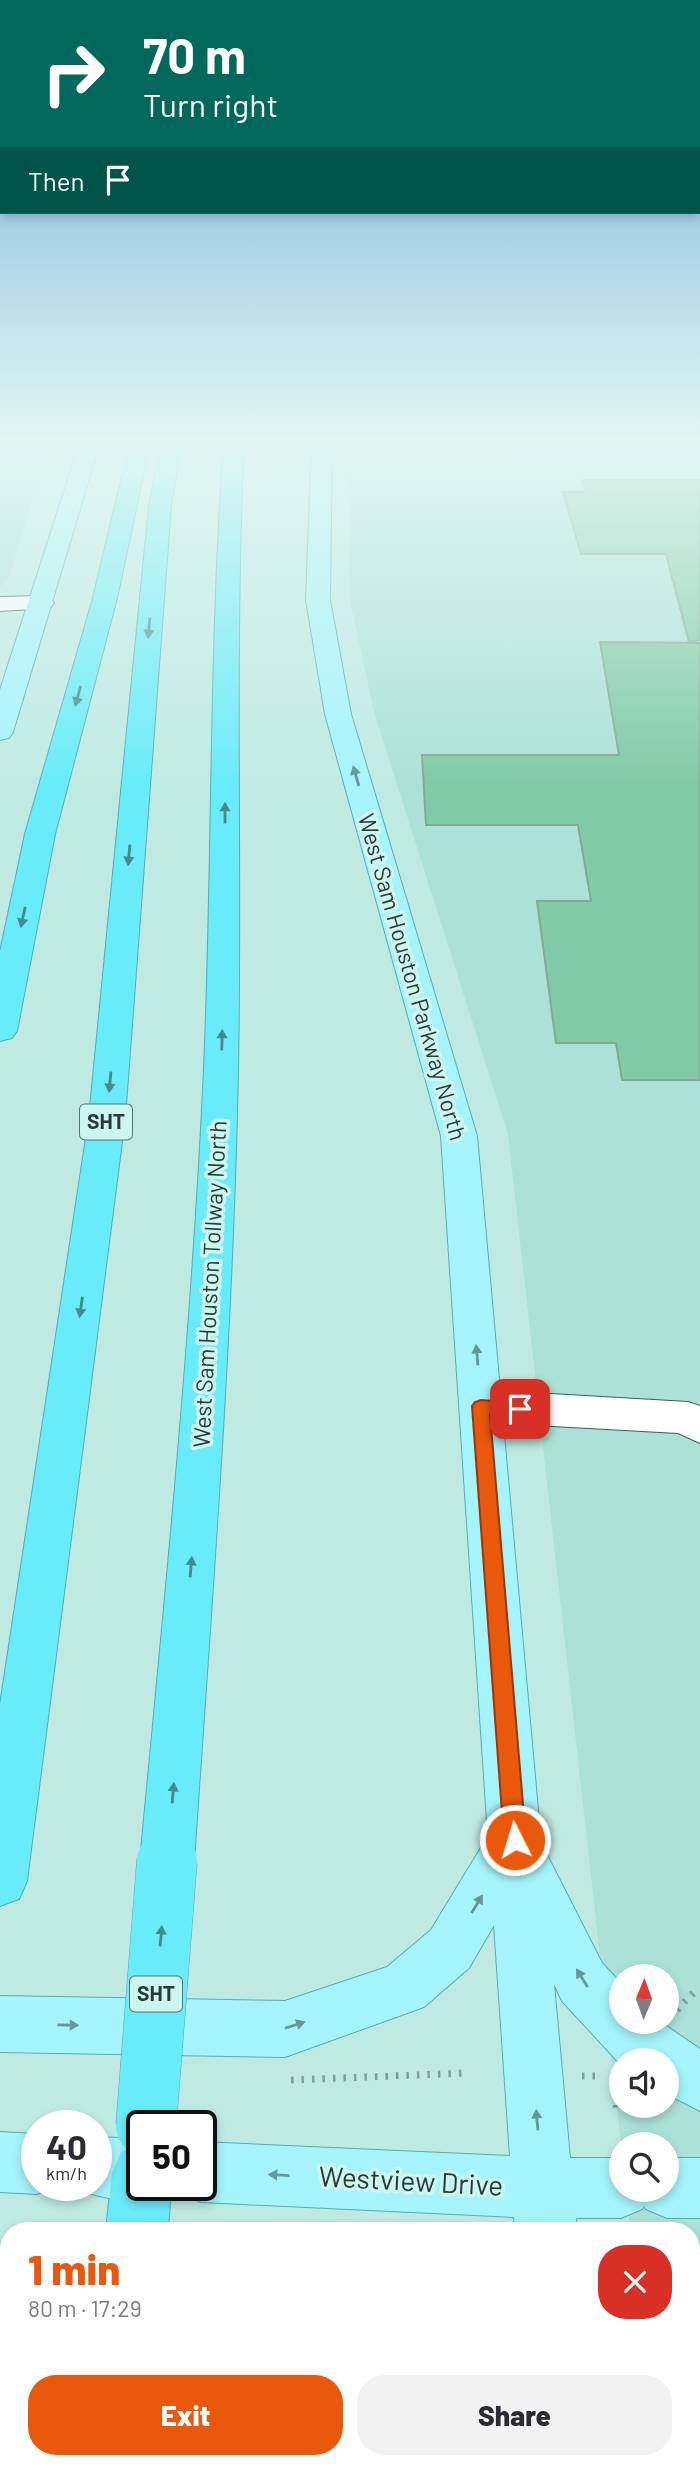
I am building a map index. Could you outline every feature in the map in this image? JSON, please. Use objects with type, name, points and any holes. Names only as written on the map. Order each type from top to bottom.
[{"type":"highway","points":[[0,1031],[40,834],[115,554]]},
{"type":"highway","name":"SHT","points":[[0,1881],[107,1118],[155,554]]},
{"type":"highway","name":"West Sam Houston Tollway North","points":[[147,2110],[198,1479],[216,1199],[225,920],[227,554]]},
{"type":"highway","points":[[138,2222],[140,2201]]},
{"type":"main road","points":[[0,732],[57,554]]},
{"type":"main road","name":"West Sam Houston Parkway North","points":[[319,554],[318,600],[338,713],[459,1136],[544,2209]]},
{"type":"main road","points":[[0,2024],[285,2029],[404,1988],[450,1949],[515,1840]]},
{"type":"main road","points":[[515,1840],[582,1982],[647,2048]]},
{"type":"main road","points":[[679,2068],[700,2082]]},
{"type":"main road","points":[[0,2162],[21,2163]]},
{"type":"main road","name":"Westview Drive","points":[[217,2174],[544,2209],[609,2191]]},
{"type":"main road","points":[[679,2188],[700,2188]]},
{"type":"street","points":[[0,604],[42,603]]},
{"type":"street","points":[[481,1406],[688,1418],[700,1427]]},
{"type":"path","points":[[679,2008],[698,1988]]},
{"type":"path","points":[[577,2076],[609,2076]]},
{"type":"shaded area","points":[[0,554],[16,554],[7,582],[0,586]]},
{"type":"shaded area","points":[[350,554],[700,554],[700,2222],[629,2222],[627,2202],[679,2202],[679,2132],[620,2132],[618,2118],[679,2118],[679,2048],[610,2048],[508,1134],[374,712],[350,600]]},
{"type":"building","points":[[666,554],[700,554],[700,640],[689,642]]},
{"type":"building","points":[[600,642],[700,643],[700,1080],[622,1080],[616,1043],[556,1043],[537,901],[591,901],[578,825],[426,825],[422,755],[619,755]]},
{"type":"route","points":[[515,1840],[481,1406],[520,1409]]}]
